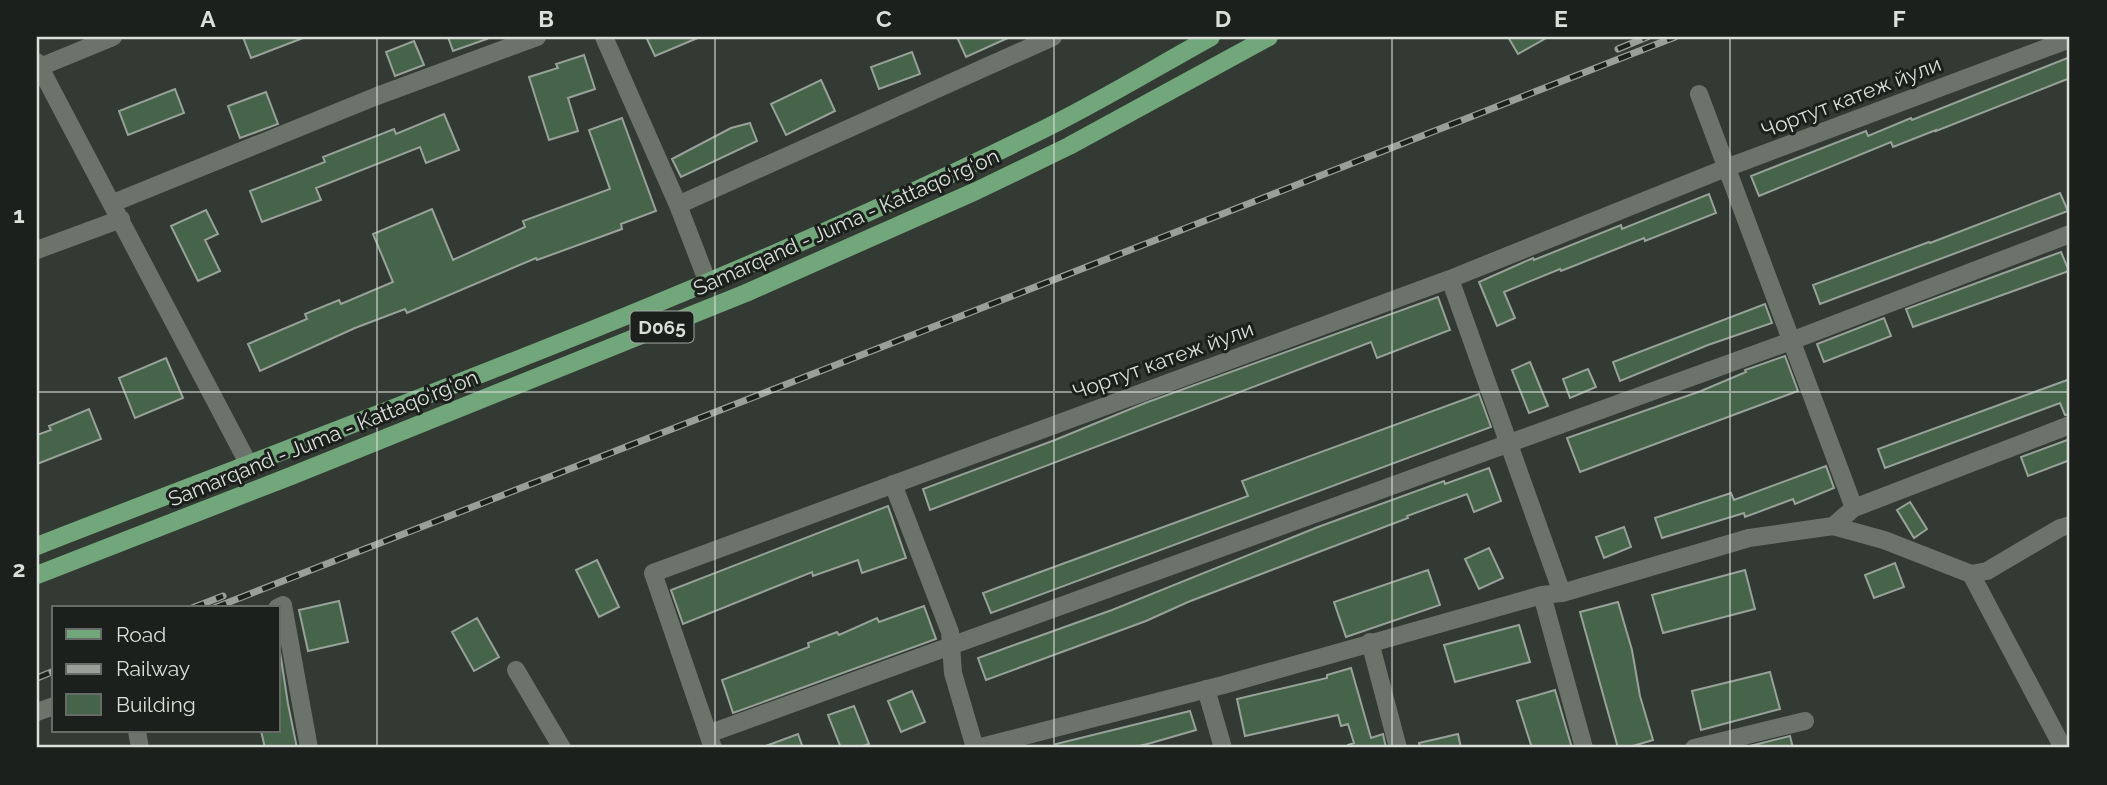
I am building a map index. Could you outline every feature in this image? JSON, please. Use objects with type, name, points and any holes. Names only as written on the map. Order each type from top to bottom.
[{"type":"main road","name":"Samarqand - Juma - Kattaqo‘rg‘on","points":[[37,575],[746,293],[976,191],[1069,146],[1269,37]]},
{"type":"main road","name":"Samarqand - Juma - Kattaqo‘rg‘on","points":[[37,547],[708,283],[1037,133],[1206,38]]},
{"type":"main road","points":[[499,367],[507,390]]},
{"type":"street","points":[[113,37],[38,65],[248,463]]},
{"type":"street","points":[[37,250],[117,211],[377,96],[537,37]]},
{"type":"street","points":[[604,37],[678,205],[708,283]]},
{"type":"street","points":[[678,205],[1052,37]]},
{"type":"street","name":"Чортут катеж йули","points":[[2070,39],[1726,168],[1450,279],[653,573],[710,741],[951,646],[1791,341],[2070,234]]},
{"type":"street","points":[[1699,94],[1854,509]]},
{"type":"street","points":[[1450,279],[1562,593]]},
{"type":"street","points":[[1833,526],[1854,509],[2070,425]]},
{"type":"street","points":[[893,484],[950,632],[953,673],[976,748],[1206,689],[1542,595],[1562,593],[1749,538],[1833,526],[1884,540],[1971,574],[1987,571],[2060,528],[2070,525]]},
{"type":"street","points":[[1971,574],[2063,748]]},
{"type":"street","points":[[1542,595],[1584,748]]},
{"type":"street","points":[[280,607],[284,605],[309,748]]},
{"type":"street","points":[[1370,642],[1398,748]]},
{"type":"street","points":[[516,670],[562,748]]},
{"type":"street","points":[[1206,689],[1223,748]]},
{"type":"street","points":[[1694,748],[1805,721]]},
{"type":"building","points":[[243,37],[303,37],[303,38],[251,58]]},
{"type":"building","points":[[448,37],[486,37],[487,39],[453,51]]},
{"type":"building","points":[[646,37],[700,37],[655,56]]},
{"type":"building","points":[[957,37],[1010,37],[966,57]]},
{"type":"building","points":[[1508,37],[1548,37],[1518,54]]},
{"type":"building","points":[[414,41],[424,65],[395,76],[386,52]]},
{"type":"building","points":[[912,52],[920,74],[879,89],[871,67]]},
{"type":"building","points":[[584,55],[595,89],[568,98],[578,131],[549,140],[529,77],[558,68],[556,64]]},
{"type":"building","points":[[2070,57],[2070,78],[1893,147],[1891,142],[1759,196],[1751,176],[1866,131],[1868,136],[1911,118],[1912,120]]},
{"type":"building","points":[[821,80],[835,111],[786,135],[771,104]]},
{"type":"building","points":[[175,89],[184,113],[128,135],[119,111]]},
{"type":"building","points":[[266,92],[278,124],[240,138],[228,106]]},
{"type":"building","points":[[444,114],[459,150],[426,163],[420,147],[316,188],[321,200],[262,222],[250,191],[325,162],[323,157],[394,129],[396,134]]},
{"type":"building","points":[[622,118],[656,211],[621,224],[622,229],[537,260],[536,258],[407,313],[405,309],[355,328],[260,371],[248,344],[307,319],[305,314],[339,300],[341,304],[393,282],[373,234],[432,209],[453,260],[525,227],[523,221],[610,189],[589,130]]},
{"type":"building","points":[[750,123],[757,141],[681,177],[672,159],[731,128]]},
{"type":"building","points":[[2060,193],[2068,211],[1820,304],[1813,285]]},
{"type":"building","points":[[1709,194],[1716,213],[1504,292],[1515,318],[1497,326],[1479,282],[1533,258],[1534,260],[1621,225],[1622,229]]},
{"type":"building","points":[[206,210],[218,234],[205,240],[220,271],[198,281],[171,226]]},
{"type":"building","points":[[2061,252],[2069,271],[1913,327],[1906,309]]},
{"type":"building","points":[[1438,297],[1450,330],[1377,358],[1371,342],[930,510],[923,489],[1145,403]]},
{"type":"building","points":[[1765,304],[1772,323],[1708,345],[1620,381],[1613,362]]},
{"type":"building","points":[[1884,318],[1891,336],[1824,362],[1817,344]]},
{"type":"building","points":[[1785,356],[1798,391],[1580,472],[1567,438],[1701,391],[1746,372],[1745,370]]},
{"type":"building","points":[[166,358],[183,398],[135,418],[119,378]]},
{"type":"building","points":[[1530,362],[1548,406],[1529,413],[1512,370]]},
{"type":"building","points":[[1588,369],[1596,387],[1570,398],[1563,379]]},
{"type":"building","points":[[2070,379],[2070,414],[2065,415],[2060,403],[1885,468],[1878,449]]},
{"type":"building","points":[[1479,394],[1491,427],[991,613],[983,593],[1248,496],[1242,481]]},
{"type":"building","points":[[89,409],[101,439],[37,464],[37,435],[51,430],[49,426]]},
{"type":"building","points":[[2070,439],[2070,460],[2028,476],[2021,457]]},
{"type":"building","points":[[1826,466],[1834,488],[1795,504],[1793,499],[1745,517],[1744,513],[1662,538],[1655,518],[1731,493],[1734,500]]},
{"type":"building","points":[[1489,468],[1501,501],[1474,512],[1467,494],[1188,602],[1146,621],[986,680],[978,658],[1112,610],[1318,527],[1444,481],[1445,484]]},
{"type":"building","points":[[1910,502],[1927,529],[1914,538],[1897,510]]},
{"type":"building","points":[[888,506],[906,558],[862,573],[858,560],[813,576],[812,572],[683,624],[671,590]]},
{"type":"building","points":[[1624,527],[1631,547],[1604,558],[1596,537]]},
{"type":"building","points":[[1489,548],[1503,578],[1479,589],[1465,559]]},
{"type":"building","points":[[597,560],[619,607],[599,617],[576,570]]},
{"type":"building","points":[[1895,563],[1904,587],[1874,598],[1865,575]]},
{"type":"building","points":[[1428,570],[1440,605],[1346,637],[1334,602]]},
{"type":"building","points":[[1745,570],[1755,609],[1663,633],[1652,595]]},
{"type":"building","points":[[339,601],[348,642],[308,651],[299,610]]},
{"type":"building","points":[[1618,602],[1653,740],[1626,748],[1618,748],[1580,612]]},
{"type":"building","points":[[924,606],[936,639],[733,713],[722,680],[809,647],[808,643],[837,632],[839,635],[877,618],[879,622]]},
{"type":"building","points":[[477,618],[499,657],[474,671],[452,632]]},
{"type":"building","points":[[1519,625],[1530,662],[1455,682],[1444,645]]},
{"type":"building","points":[[280,652],[297,748],[265,748],[261,732],[280,732]]},
{"type":"building","points":[[1351,668],[1371,738],[1383,734],[1386,748],[1348,748],[1348,745],[1354,743],[1348,724],[1341,726],[1338,715],[1245,736],[1237,699],[1327,678],[1327,675]]},
{"type":"building","points":[[1770,672],[1780,709],[1701,730],[1692,691]]},
{"type":"building","points":[[1555,690],[1572,748],[1532,748],[1517,701]]},
{"type":"building","points":[[912,691],[925,722],[901,732],[888,701]]},
{"type":"building","points":[[854,706],[869,744],[857,748],[841,748],[828,715]]},
{"type":"building","points":[[1190,711],[1196,730],[1151,743],[1131,748],[1056,748],[1056,744]]},
{"type":"building","points":[[798,734],[803,748],[763,748],[763,747]]},
{"type":"building","points":[[1458,734],[1461,748],[1420,748],[1419,743]]},
{"type":"building","points":[[1790,736],[1793,748],[1750,746]]},
{"type":"railway","points":[[1618,49],[1647,37]]},
{"type":"railway","points":[[219,606],[1675,37]]},
{"type":"railway","points":[[197,606],[223,596]]},
{"type":"railway","points":[[37,678],[52,672]]}]
